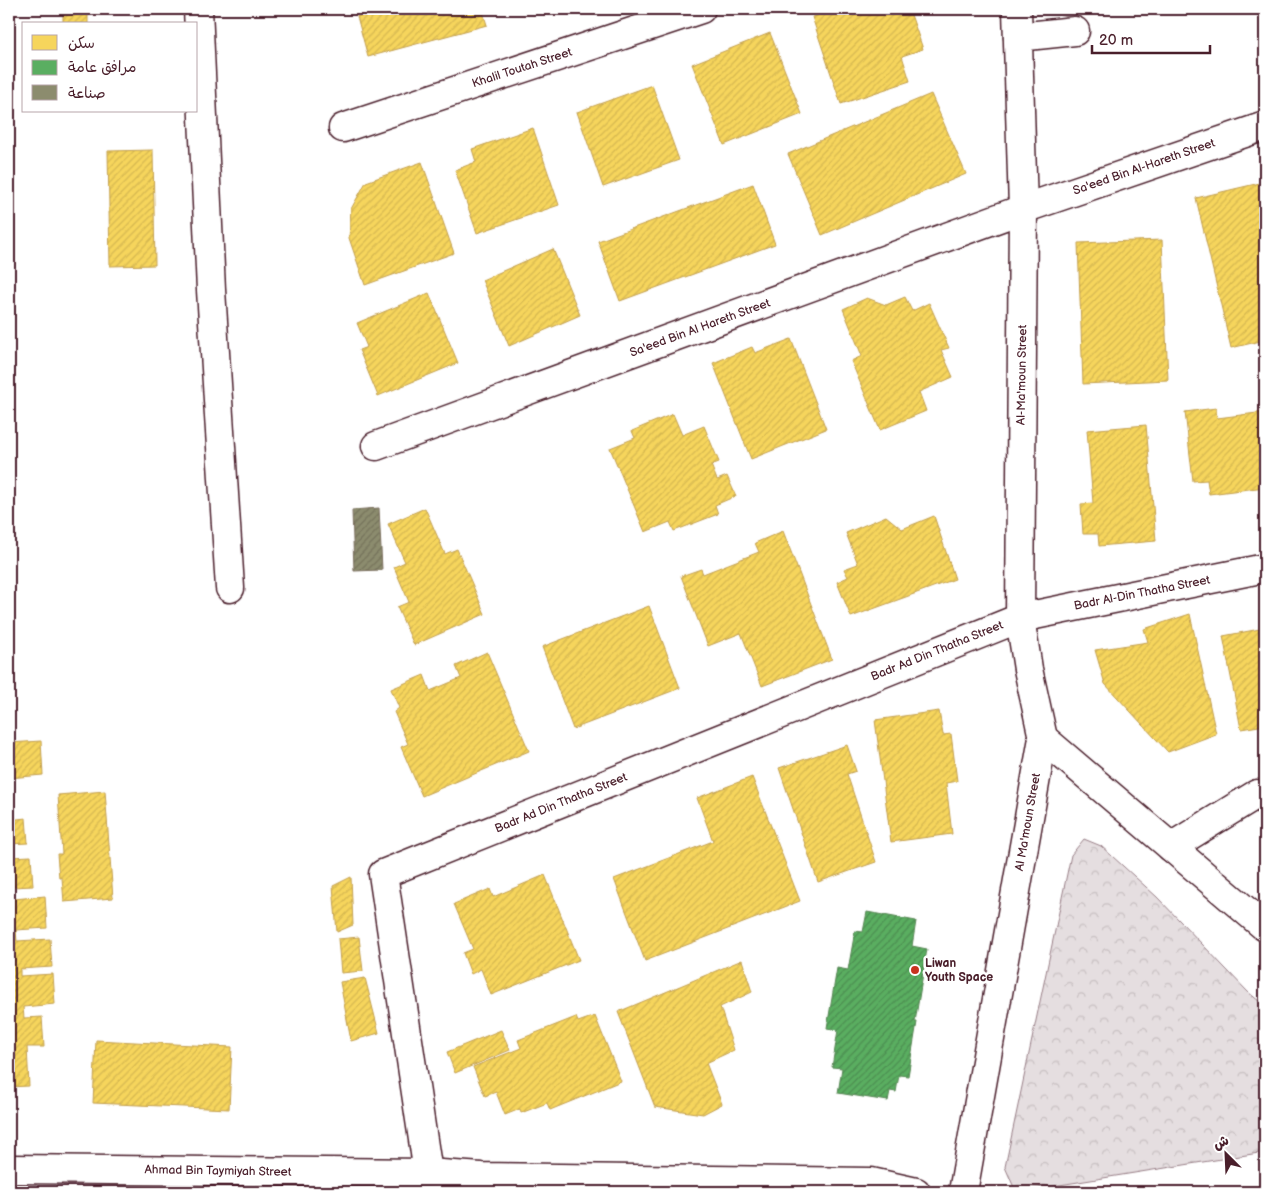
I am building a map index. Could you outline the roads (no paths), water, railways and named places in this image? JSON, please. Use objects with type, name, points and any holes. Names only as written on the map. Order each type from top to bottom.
[{"type":"street","points":[[198,9],[211,290],[230,588]]},
{"type":"street","name":"Khalil Toutah Street","points":[[343,128],[701,9]]},
{"type":"street","name":"Al-Ma'moun Street","points":[[1017,9],[1023,209],[1020,618],[1028,669],[1043,738]]},
{"type":"street","points":[[1018,37],[1075,30]]},
{"type":"street","name":"Sa'eed Bin Al-Hareth Street","points":[[1023,209],[1265,126]]},
{"type":"street","name":"Sa'eed Bin Al Hareth Street","points":[[376,446],[1023,209]]},
{"type":"street","name":"Badr Al-Din Thatha Street","points":[[1020,618],[1265,568]]},
{"type":"street","name":"Badr Ad Din Thatha Street","points":[[428,1173],[383,874],[1020,618]]},
{"type":"street","points":[[1043,738],[1265,927]]},
{"type":"street","name":"Al Ma'moun Street","points":[[963,1192],[1043,738]]},
{"type":"street","points":[[1171,847],[1256,794]]},
{"type":"street","name":"Ahmad Bin Taymiyah Street","points":[[9,1169],[428,1173],[483,1185],[871,1182],[916,1192]]},
{"type":"place","name":"Liwan Youth Space","points":[[915,970]]}]
